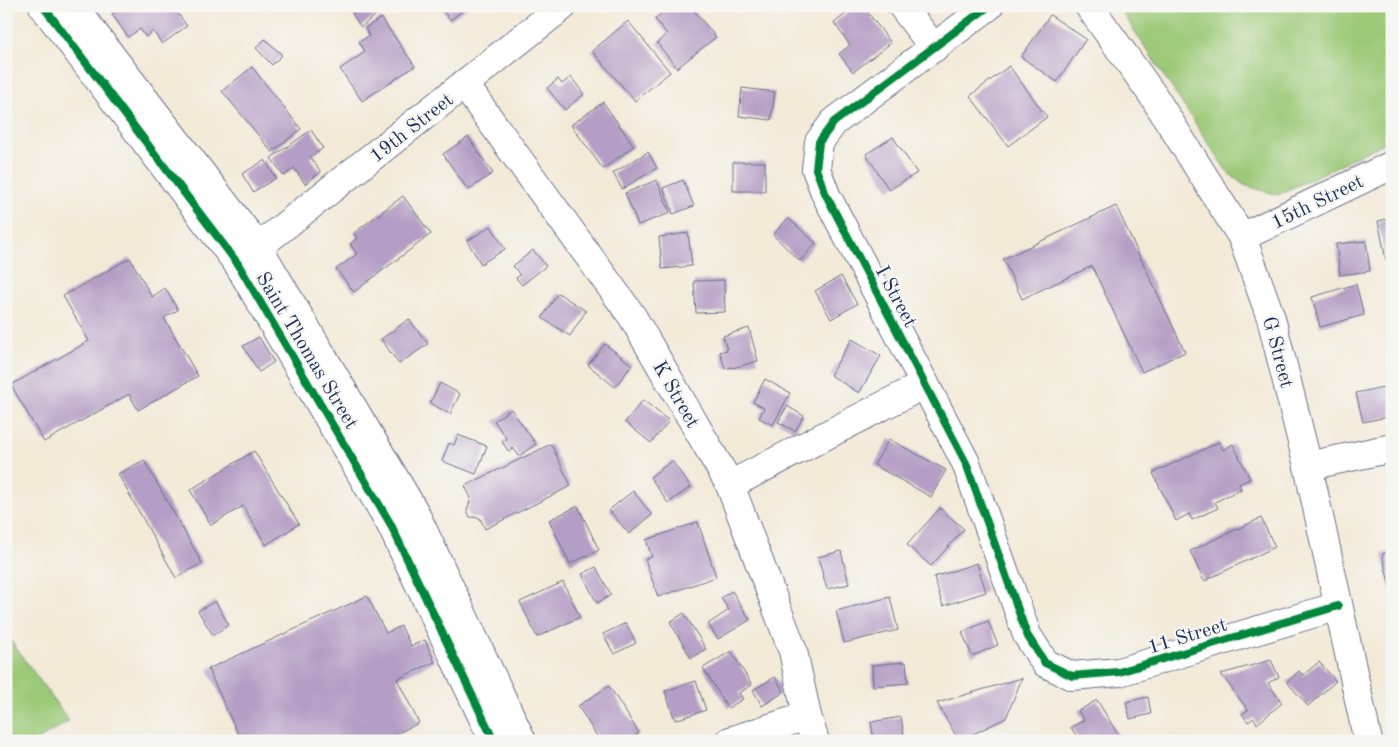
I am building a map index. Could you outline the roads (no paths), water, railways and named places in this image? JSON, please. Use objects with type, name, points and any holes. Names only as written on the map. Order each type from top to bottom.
[{"type":"street","name":"Saint Thomas Street","points":[[43,6],[305,352],[414,511],[522,741]]},
{"type":"street","name":"Saint Thomas Street","points":[[73,6],[258,247],[305,352],[390,523],[494,741]]},
{"type":"street","name":"19th Street","points":[[258,247],[563,6]]},
{"type":"street","points":[[902,6],[934,48]]},
{"type":"street","name":"I Street","points":[[989,6],[834,122],[818,142],[816,169],[826,195],[966,463],[1027,635],[1045,663]]},
{"type":"street","name":"G Street","points":[[1089,6],[1152,94],[1242,237],[1271,318],[1308,466],[1368,741]]},
{"type":"street","name":"K Street","points":[[464,84],[632,316],[730,485],[793,652],[811,728]]},
{"type":"street","name":"15th Street","points":[[1242,237],[1392,165]]},
{"type":"street","points":[[730,485],[925,384]]},
{"type":"street","points":[[1308,466],[1392,448]]},
{"type":"street","name":"11 Street","points":[[1045,663],[1072,676],[1119,672],[1338,606]]},
{"type":"street","points":[[730,741],[811,728]]}]
